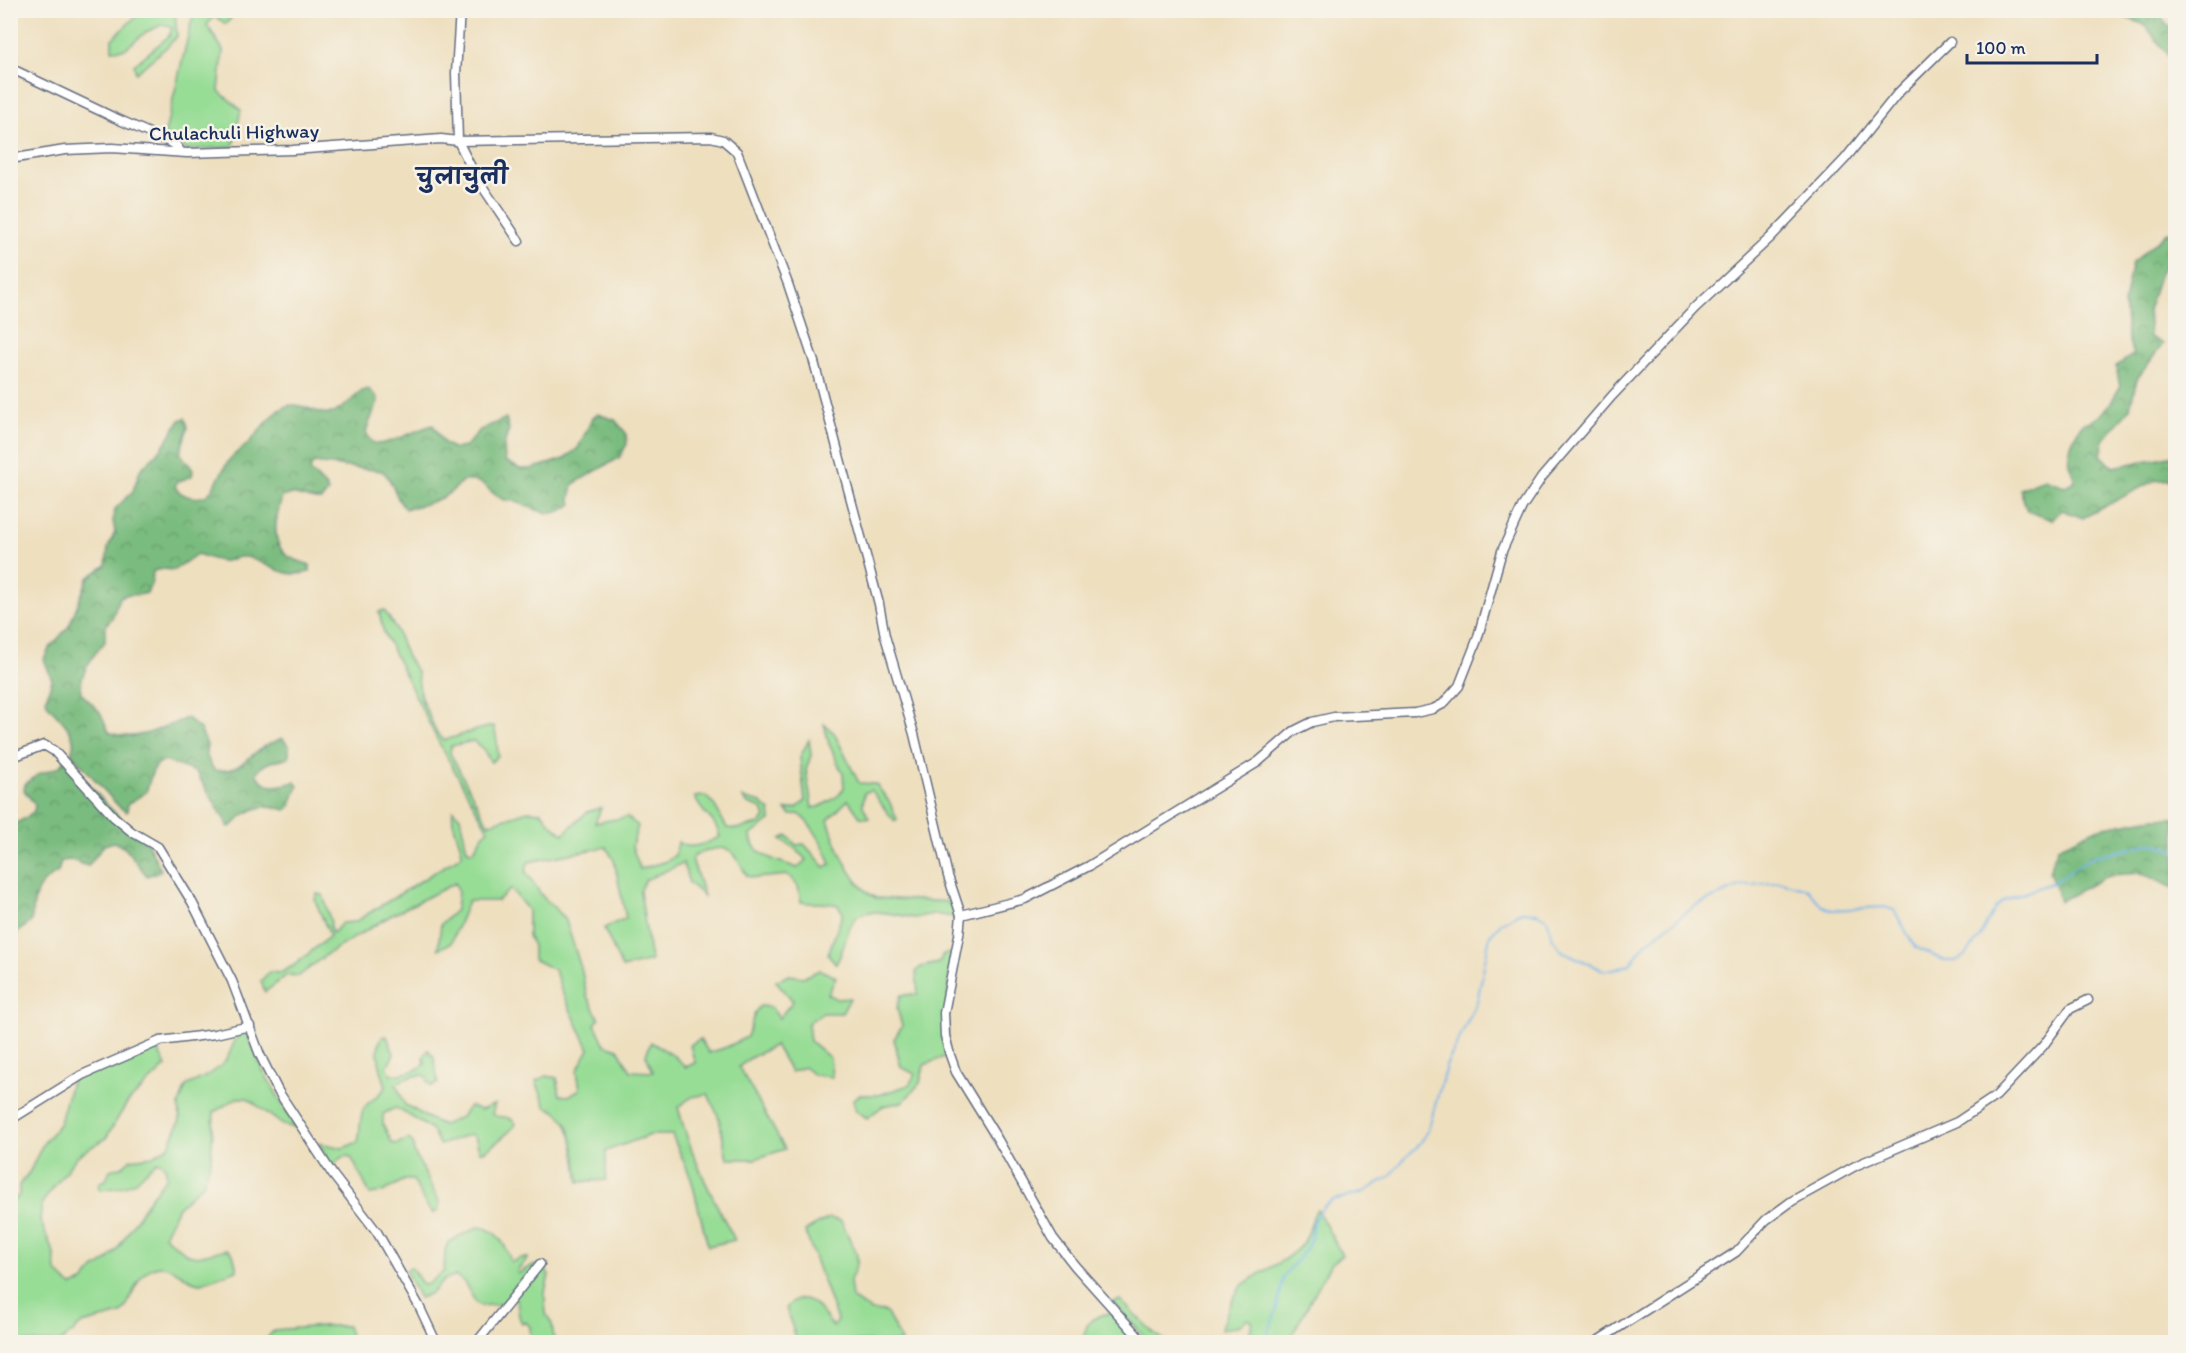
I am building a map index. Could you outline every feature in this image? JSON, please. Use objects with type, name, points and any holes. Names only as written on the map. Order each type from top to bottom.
[{"type":"street","points":[[460,10],[456,63],[458,141],[476,177],[519,241]]},
{"type":"street","points":[[1143,1342],[1053,1238],[998,1140],[956,1072],[945,1036],[944,1012],[961,915],[1025,899],[1089,866],[1258,762],[1294,731],[1312,722],[1334,717],[1415,713],[1443,704],[1459,686],[1478,640],[1502,551],[1522,507],[1542,477],[1612,396],[1687,316],[1770,238],[1845,159],[1898,93],[1950,42]]},
{"type":"street","points":[[10,68],[176,145],[181,152]]},
{"type":"street","name":"Chulachuli Highway","points":[[10,159],[65,150],[112,147],[181,152],[293,150],[441,139],[458,141],[711,137],[723,140],[737,153],[784,275],[814,362],[879,604],[885,636],[916,743],[948,876],[961,915]]},
{"type":"street","points":[[10,758],[44,745],[48,746],[114,817],[132,832],[158,847],[192,902],[232,981],[278,1091],[333,1175],[377,1232],[419,1306],[436,1342]]},
{"type":"street","points":[[1596,1342],[1736,1252],[1766,1220],[1792,1202],[1857,1165],[1957,1122],[1996,1096],[2043,1046],[2070,1009],[2088,1000]]},
{"type":"street","points":[[10,1120],[82,1075],[160,1041],[215,1034],[250,1026]]},
{"type":"street","points":[[477,1342],[540,1264]]},
{"type":"green space","points":[[143,10],[175,11],[177,36],[136,73],[134,65],[169,36],[172,28],[164,24],[146,32],[125,49],[112,50],[112,39]]},
{"type":"green space","points":[[194,11],[233,11],[235,13],[226,24],[214,16],[207,25],[223,50],[219,91],[241,110],[233,147],[187,150],[164,137]]},
{"type":"green space","points":[[2077,11],[2158,11],[2165,23],[2175,30],[2175,60],[2170,58],[2145,25],[2122,16]]},
{"type":"green space","points":[[2175,231],[2175,252],[2160,273],[2148,310],[2150,337],[2163,344],[2137,379],[2130,408],[2104,440],[2101,455],[2113,467],[2175,455],[2175,490],[2170,479],[2153,481],[2083,518],[2062,510],[2052,520],[2027,511],[2020,489],[2044,479],[2065,486],[2075,481],[2069,457],[2071,444],[2083,423],[2096,419],[2109,404],[2120,387],[2116,366],[2133,355],[2127,334],[2124,302],[2132,263],[2166,233]]},
{"type":"green space","points":[[368,389],[378,401],[366,431],[374,443],[385,443],[433,425],[444,443],[454,449],[465,447],[480,430],[506,418],[509,429],[504,445],[505,461],[520,469],[531,469],[564,459],[578,448],[593,417],[598,414],[615,420],[626,433],[627,444],[619,458],[573,484],[570,499],[572,504],[550,513],[502,499],[481,483],[470,481],[462,481],[443,497],[405,509],[389,479],[382,471],[314,463],[310,467],[311,472],[328,492],[321,500],[292,494],[282,497],[276,526],[277,540],[284,553],[310,565],[310,571],[302,574],[286,573],[247,557],[222,561],[197,554],[174,570],[153,571],[152,582],[147,593],[120,597],[112,618],[105,626],[105,642],[84,672],[81,693],[100,712],[109,732],[119,735],[148,733],[187,718],[200,729],[207,745],[208,758],[214,770],[222,771],[236,767],[265,746],[282,738],[289,746],[289,757],[266,764],[256,774],[269,785],[278,786],[295,782],[298,786],[290,807],[286,810],[274,807],[256,808],[229,827],[196,772],[165,761],[159,763],[153,770],[146,792],[128,804],[127,812],[119,807],[71,753],[73,740],[71,733],[47,704],[46,698],[52,680],[44,659],[49,649],[69,626],[88,578],[106,565],[108,548],[115,532],[113,521],[115,509],[133,491],[140,470],[161,449],[180,420],[185,418],[188,427],[180,453],[193,470],[192,476],[177,482],[175,487],[186,495],[200,497],[208,494],[232,457],[284,407],[298,405],[318,412],[333,413]]},
{"type":"green space","points":[[384,610],[417,672],[421,698],[437,733],[444,740],[494,726],[498,756],[491,762],[483,749],[473,741],[451,746],[450,753],[488,824],[528,811],[542,812],[549,822],[563,834],[587,812],[601,808],[595,823],[627,817],[638,826],[632,846],[640,869],[667,861],[675,855],[678,842],[693,846],[720,837],[715,825],[695,797],[705,796],[709,799],[727,828],[736,829],[760,824],[765,817],[762,809],[748,804],[743,798],[761,803],[770,811],[771,820],[751,835],[752,842],[761,853],[797,868],[806,860],[781,839],[788,836],[796,845],[804,844],[825,867],[831,864],[814,831],[799,814],[791,815],[786,810],[797,808],[805,801],[800,757],[809,740],[811,755],[806,770],[812,808],[830,801],[844,788],[843,774],[829,744],[824,724],[834,733],[859,783],[876,784],[890,803],[897,819],[895,821],[891,817],[871,790],[864,793],[863,806],[869,818],[860,817],[848,800],[828,820],[840,853],[852,875],[867,892],[876,898],[954,902],[956,918],[935,914],[914,918],[877,912],[863,913],[851,926],[836,964],[828,954],[843,913],[838,905],[801,902],[798,886],[788,875],[756,878],[747,876],[733,853],[724,848],[717,848],[699,853],[692,859],[704,896],[689,883],[683,863],[645,880],[640,891],[651,961],[622,968],[604,928],[626,918],[614,860],[606,847],[528,862],[526,872],[542,896],[565,918],[581,968],[587,996],[599,1019],[595,1024],[605,1045],[618,1049],[631,1071],[653,1072],[646,1055],[651,1042],[673,1055],[686,1067],[695,1063],[690,1045],[700,1039],[709,1053],[747,1037],[755,1012],[760,1006],[771,1007],[779,1018],[793,1001],[776,981],[789,975],[803,977],[820,970],[836,977],[828,994],[837,999],[850,998],[842,1013],[822,1013],[808,1023],[810,1041],[830,1058],[832,1077],[814,1075],[804,1067],[791,1072],[775,1045],[750,1058],[739,1067],[785,1149],[755,1159],[727,1159],[719,1118],[708,1094],[692,1097],[678,1107],[695,1159],[735,1240],[708,1246],[691,1178],[672,1135],[650,1135],[606,1151],[606,1180],[579,1182],[568,1127],[556,1111],[546,1107],[536,1081],[546,1076],[557,1078],[560,1095],[569,1096],[580,1089],[577,1071],[589,1049],[561,990],[555,970],[533,959],[533,946],[528,936],[528,910],[511,889],[497,901],[468,901],[451,943],[438,949],[441,924],[456,910],[458,890],[455,883],[390,916],[327,954],[299,976],[287,975],[265,992],[261,981],[269,972],[280,973],[293,966],[330,936],[315,900],[317,894],[323,895],[332,933],[342,923],[355,922],[462,855],[452,816],[453,810],[460,817],[467,850],[473,851],[488,830],[438,741],[384,633],[379,612]]},
{"type":"green space","points":[[66,758],[108,806],[148,844],[161,870],[147,876],[125,848],[114,842],[104,845],[88,866],[71,860],[61,861],[58,872],[39,887],[31,922],[11,937],[11,824],[20,821],[34,811],[35,805],[24,790],[25,784],[39,774],[59,767]]},
{"type":"green space","points":[[2154,818],[2175,818],[2175,889],[2142,873],[2109,875],[2060,901],[2049,871],[2058,847],[2099,828]]},
{"type":"green space","points":[[953,953],[949,976],[947,1056],[924,1065],[920,1083],[903,1102],[883,1106],[867,1118],[856,1111],[853,1099],[860,1095],[879,1095],[909,1085],[915,1074],[901,1067],[894,1039],[902,1026],[897,1008],[901,995],[918,994],[916,971],[921,967],[939,963],[943,954]]},
{"type":"green space","points":[[245,1030],[263,1070],[296,1128],[283,1125],[247,1098],[237,1098],[214,1112],[211,1160],[203,1184],[178,1207],[164,1236],[187,1254],[198,1256],[227,1249],[233,1254],[237,1270],[201,1283],[171,1268],[157,1267],[149,1270],[140,1279],[121,1314],[82,1324],[61,1342],[11,1342],[10,1204],[19,1195],[19,1185],[30,1171],[43,1144],[60,1123],[72,1078],[148,1050],[158,1050],[166,1066],[127,1103],[106,1138],[77,1156],[42,1203],[40,1220],[54,1254],[56,1270],[72,1286],[83,1282],[94,1269],[107,1261],[117,1250],[149,1199],[167,1177],[165,1166],[158,1161],[137,1180],[129,1184],[100,1190],[98,1186],[100,1182],[106,1180],[110,1170],[123,1166],[131,1159],[153,1156],[169,1146],[180,1120],[179,1104],[186,1086],[219,1067],[227,1058],[236,1039]]},
{"type":"green space","points":[[387,1036],[394,1054],[387,1067],[391,1075],[422,1067],[425,1064],[424,1057],[428,1050],[434,1057],[438,1083],[432,1086],[428,1083],[426,1076],[418,1075],[396,1084],[405,1105],[443,1125],[461,1117],[469,1106],[481,1110],[495,1104],[492,1114],[510,1119],[516,1124],[482,1152],[471,1134],[440,1145],[430,1130],[403,1112],[395,1108],[383,1114],[383,1124],[392,1143],[396,1144],[409,1139],[413,1143],[414,1152],[440,1203],[438,1211],[434,1213],[427,1207],[413,1180],[404,1180],[383,1192],[370,1194],[352,1159],[348,1156],[340,1159],[333,1169],[319,1143],[343,1148],[358,1142],[364,1108],[386,1087],[378,1049],[382,1037]]},
{"type":"green space","points":[[1317,1209],[1342,1255],[1330,1265],[1293,1333],[1291,1342],[1240,1342],[1250,1333],[1252,1321],[1247,1319],[1240,1325],[1221,1330],[1230,1306],[1244,1284],[1282,1261],[1302,1244]]},
{"type":"green space","points":[[829,1218],[841,1221],[856,1252],[858,1261],[850,1281],[852,1298],[871,1311],[886,1312],[901,1342],[797,1341],[786,1308],[794,1302],[801,1299],[813,1303],[833,1327],[837,1320],[805,1231]]},
{"type":"green space","points":[[478,1227],[490,1230],[500,1238],[511,1262],[528,1258],[517,1271],[518,1274],[529,1267],[543,1264],[549,1275],[545,1303],[546,1314],[552,1324],[554,1342],[531,1342],[530,1327],[526,1322],[522,1323],[520,1320],[515,1298],[509,1298],[501,1304],[481,1306],[476,1303],[464,1282],[456,1276],[450,1277],[431,1293],[419,1298],[405,1270],[411,1267],[423,1285],[428,1284],[444,1271],[448,1242]]},
{"type":"green space","points":[[1120,1300],[1155,1334],[1168,1342],[1149,1342],[1113,1302]]},
{"type":"green space","points":[[1113,1312],[1138,1342],[1083,1342],[1086,1328],[1091,1321]]},
{"type":"green space","points":[[347,1326],[352,1342],[264,1342],[274,1330]]},
{"type":"waterway","points":[[1264,1342],[1276,1312],[1284,1276],[1306,1249],[1311,1239],[1313,1222],[1324,1206],[1333,1200],[1362,1193],[1390,1177],[1419,1145],[1428,1131],[1446,1066],[1477,1002],[1490,935],[1501,923],[1521,912],[1537,913],[1547,919],[1553,939],[1562,951],[1603,970],[1614,970],[1630,964],[1646,943],[1696,905],[1742,886],[1782,882],[1808,889],[1821,905],[1831,910],[1884,907],[1894,910],[1915,947],[1945,961],[1956,961],[1966,955],[1979,938],[1995,908],[2003,901],[2054,882],[2091,857],[2149,844],[2176,851]]},
{"type":"district","name":"चुलाचुली","points":[[462,176]]}]
